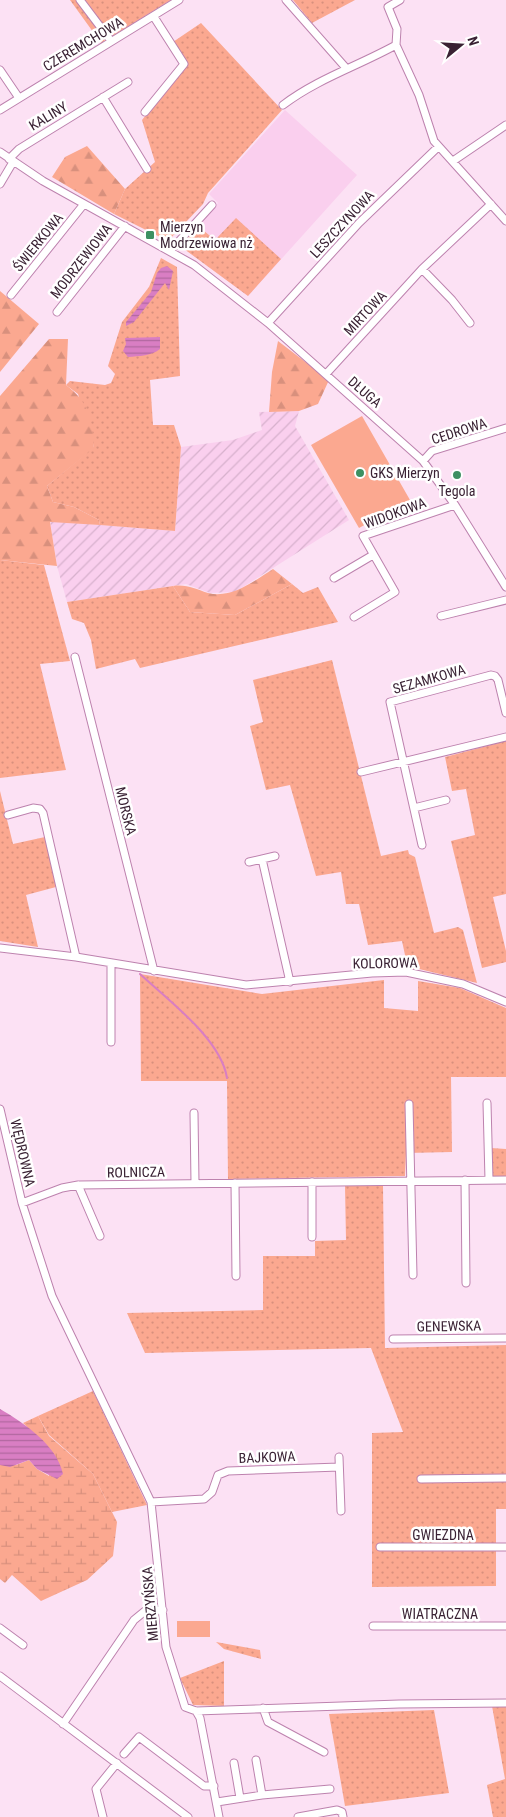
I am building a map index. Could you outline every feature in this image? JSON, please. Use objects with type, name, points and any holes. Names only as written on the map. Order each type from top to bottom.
[{"type":"street","points":[[80,0],[111,41]]},
{"type":"street","name":"CZEREMCHOWA","points":[[0,110],[179,0]]},
{"type":"street","points":[[286,0],[346,68]]},
{"type":"street","points":[[400,0],[388,7],[397,29],[396,45],[419,95],[430,136],[506,221]]},
{"type":"street","points":[[145,112],[184,64],[154,17]]},
{"type":"street","points":[[283,105],[346,68],[366,61],[396,45]]},
{"type":"street","points":[[0,70],[19,98]]},
{"type":"street","name":"KALINY","points":[[0,184],[18,149],[128,82]]},
{"type":"street","points":[[103,97],[147,169]]},
{"type":"street","points":[[454,161],[506,124]]},
{"type":"street","name":"LESZCZYNOWA","points":[[268,323],[359,223],[438,147]]},
{"type":"street","name":"DŁUGA","points":[[0,152],[11,161],[170,251],[210,276],[268,323],[423,461],[455,505],[505,582]]},
{"type":"street","name":"ŚWIERKOWA","points":[[11,295],[84,204]]},
{"type":"street","name":"MIRTOWA","points":[[326,374],[422,269],[491,204]]},
{"type":"street","points":[[170,251],[212,205]]},
{"type":"street","name":"MODRZEWIOWA","points":[[57,312],[125,226]]},
{"type":"street","points":[[422,269],[452,300],[470,323]]},
{"type":"street","name":"CEDROWA","points":[[423,461],[432,451],[506,428]]},
{"type":"street","name":"WIDOKOWA","points":[[354,617],[395,592],[363,536],[455,505]]},
{"type":"street","points":[[334,578],[374,555]]},
{"type":"street","points":[[441,616],[506,600]]},
{"type":"street","name":"MORSKA","points":[[75,657],[154,971]]},
{"type":"street","name":"SEZAMKOWA","points":[[422,845],[389,706],[393,700],[491,675],[495,676],[498,680],[506,713]]},
{"type":"street","points":[[361,772],[506,737]]},
{"type":"street","points":[[414,808],[446,800]]},
{"type":"street","points":[[8,815],[33,808],[40,809],[43,813],[76,957]]},
{"type":"street","points":[[249,862],[275,856]]},
{"type":"street","points":[[262,859],[290,982]]},
{"type":"street","name":"KOLOROWA","points":[[0,948],[76,957],[246,985],[372,973],[406,972],[463,984],[506,1002]]},
{"type":"street","points":[[111,964],[111,1042]]},
{"type":"street","points":[[487,1103],[489,1180]]},
{"type":"street","points":[[410,1104],[413,1275]]},
{"type":"street","name":"WĘDROWNA","points":[[0,1109],[22,1203]]},
{"type":"street","points":[[194,1113],[195,1184]]},
{"type":"street","points":[[465,1180],[466,1283]]},
{"type":"street","name":"ROLNICZA","points":[[22,1203],[62,1188],[78,1185],[506,1180]]},
{"type":"street","points":[[312,1182],[312,1237]]},
{"type":"street","points":[[235,1183],[236,1276]]},
{"type":"street","points":[[78,1185],[100,1236]]},
{"type":"street","name":"MIERZYŃSKA","points":[[22,1203],[52,1296],[152,1502],[166,1647],[174,1677],[186,1707],[196,1710]]},
{"type":"street","name":"GENEWSKA","points":[[393,1340],[506,1338]]},
{"type":"street","points":[[339,1457],[341,1511]]},
{"type":"street","name":"BAJKOWA","points":[[152,1502],[204,1499],[212,1492],[218,1475],[228,1471],[339,1467]]},
{"type":"street","points":[[422,1479],[506,1478]]},
{"type":"street","name":"GWIEZDNA","points":[[380,1547],[506,1547]]},
{"type":"street","points":[[65,1725],[134,1620],[145,1611],[163,1610]]},
{"type":"street","name":"WIATRACZNA","points":[[373,1626],[506,1626]]},
{"type":"street","points":[[0,1628],[23,1646]]},
{"type":"street","points":[[0,1676],[188,1817]]},
{"type":"street","points":[[219,1817],[200,1718],[196,1710],[506,1703]]},
{"type":"street","points":[[263,1708],[268,1722],[324,1752]]},
{"type":"street","points":[[124,1754],[139,1737],[204,1786],[214,1786]]},
{"type":"street","points":[[256,1760],[262,1795]]},
{"type":"street","points":[[104,1817],[96,1797],[96,1789],[117,1763]]},
{"type":"street","points":[[234,1763],[240,1798]]},
{"type":"street","points":[[217,1802],[262,1795],[330,1789]]},
{"type":"street","points":[[298,1817],[337,1810],[342,1812],[343,1817]]},
{"type":"shaded area","points":[[285,110],[357,175],[248,296],[201,261],[201,255],[215,240],[197,225],[218,203],[209,194]]},
{"type":"shaded area","points":[[167,266],[173,271],[169,290],[165,283],[134,322],[126,326],[126,322],[151,292],[157,273],[161,268]]},
{"type":"shaded area","points":[[160,337],[160,349],[153,353],[128,357],[123,351],[126,344],[125,338]]},
{"type":"shaded area","points":[[299,411],[295,426],[349,520],[235,592],[210,593],[186,584],[67,602],[57,566],[50,521],[175,531],[181,447],[233,440],[262,430],[259,412]]},
{"type":"shaded area","points":[[0,1409],[29,1428],[47,1444],[60,1463],[63,1474],[57,1479],[37,1469],[29,1460],[10,1467],[0,1465]]},
{"type":"green space","points":[[70,0],[171,0],[101,43]]},
{"type":"green space","points":[[293,0],[355,0],[312,23]]},
{"type":"green space","points":[[201,23],[282,110],[208,193],[203,204],[168,241],[114,214],[125,189],[155,162],[142,120],[186,66],[170,44]]},
{"type":"green space","points":[[87,146],[125,189],[114,214],[52,177],[65,157]]},
{"type":"green space","points":[[236,218],[281,259],[248,296],[180,246],[197,225],[215,240]]},
{"type":"green space","points":[[161,258],[177,267],[180,376],[150,380],[153,425],[174,425],[181,447],[175,531],[100,525],[99,520],[74,507],[53,502],[47,486],[94,447],[78,394],[66,385],[70,381],[105,385],[111,383],[115,374],[108,366],[122,322],[149,287]]},
{"type":"green space","points":[[0,291],[39,324],[0,372]]},
{"type":"green space","points":[[49,339],[68,339],[66,385],[80,398],[88,412],[94,448],[47,486],[53,502],[74,507],[99,520],[100,525],[50,522],[57,566],[0,560],[0,396]]},
{"type":"green space","points":[[278,341],[329,380],[318,404],[299,411],[269,412],[272,372]]},
{"type":"green space","name":"GKS Mierzyn","points":[[362,416],[410,500],[359,528],[311,445]]},
{"type":"green space","points":[[0,560],[44,565],[70,661],[40,664],[66,770],[0,778]]},
{"type":"green space","points":[[273,569],[292,584],[235,615],[190,612],[173,586],[187,586],[208,593],[226,593],[242,588]]},
{"type":"green space","points":[[292,584],[303,593],[318,587],[338,622],[140,668],[135,659],[96,669],[91,640],[84,623],[72,619],[67,602],[173,586],[190,612],[235,615]]},
{"type":"green space","points":[[332,660],[381,856],[408,850],[409,854],[415,857],[434,933],[458,927],[463,930],[477,983],[419,969],[408,969],[402,941],[368,945],[359,904],[346,904],[341,872],[316,876],[290,785],[266,790],[250,726],[263,722],[253,680]]},
{"type":"green space","points":[[506,741],[506,894],[493,897],[506,951],[506,962],[482,968],[451,841],[475,835],[466,789],[452,791],[445,757]]},
{"type":"green space","points":[[0,791],[13,844],[45,837],[56,887],[26,895],[38,947],[0,941]]},
{"type":"green space","points":[[140,974],[262,994],[384,980],[384,1008],[418,1011],[418,981],[460,988],[506,1008],[506,1077],[451,1077],[452,1152],[406,1153],[405,1176],[228,1179],[227,1081],[141,1081]]},
{"type":"green space","points":[[491,1148],[506,1149],[506,1176],[492,1176]]},
{"type":"green space","points":[[345,1186],[383,1186],[385,1348],[506,1345],[506,1509],[496,1509],[496,1586],[372,1587],[372,1433],[403,1432],[371,1348],[145,1353],[127,1313],[263,1310],[263,1256],[315,1256],[315,1241],[346,1240]]},
{"type":"green space","points":[[93,1391],[147,1505],[112,1512],[93,1474],[49,1435],[38,1416]]},
{"type":"green space","points":[[38,1416],[49,1436],[93,1474],[117,1522],[113,1556],[87,1580],[41,1601],[12,1575],[5,1583],[0,1579],[0,1465],[16,1465],[29,1460],[37,1469],[49,1476],[46,1445],[23,1423]]},
{"type":"green space","points":[[177,1621],[210,1621],[210,1637],[177,1637]]},
{"type":"green space","points":[[216,1642],[260,1650],[261,1659],[224,1649]]},
{"type":"green space","points":[[224,1661],[224,1706],[193,1705],[180,1678]]},
{"type":"green space","points":[[492,1706],[506,1706],[506,1817],[493,1817],[487,1785],[505,1779]]},
{"type":"green space","points":[[434,1710],[449,1793],[345,1806],[329,1714]]},
{"type":"waterway","points":[[140,974],[192,1021],[204,1035],[223,1063],[227,1078]]},
{"type":"place","name":"Mierzyn Modrzewiowa nż","points":[[150,235]]},
{"type":"place","name":"GKS Mierzyn","points":[[360,473]]},
{"type":"place","name":"Tegola","points":[[457,475]]}]
